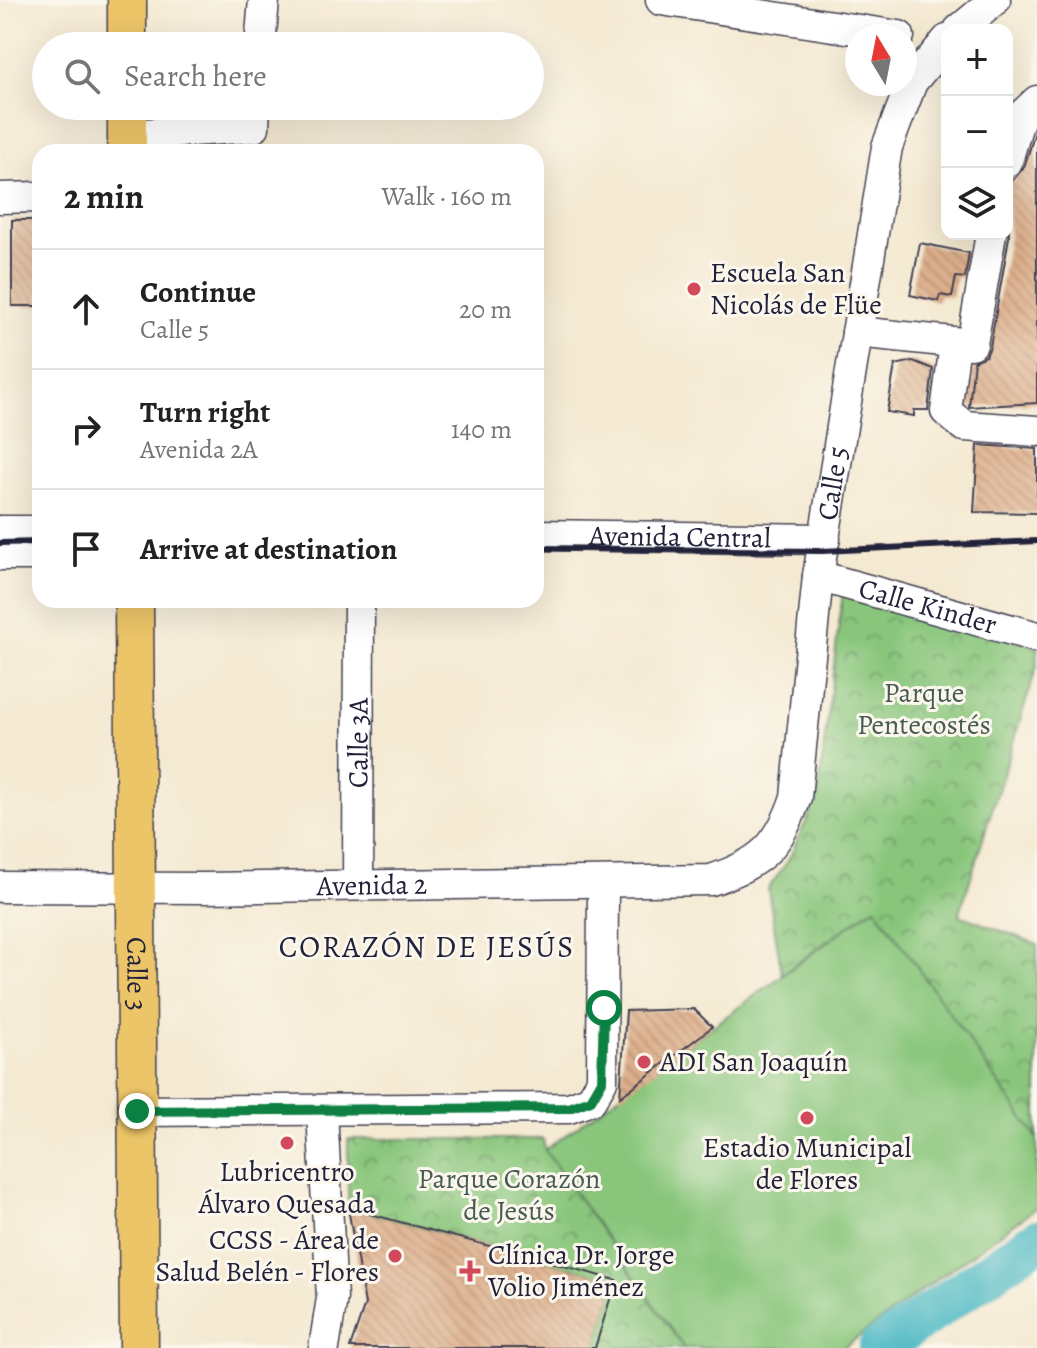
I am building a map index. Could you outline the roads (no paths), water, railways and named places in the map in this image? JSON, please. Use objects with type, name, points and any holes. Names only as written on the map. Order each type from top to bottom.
[{"type":"main road","points":[[127,0],[127,32]]},
{"type":"main road","name":"Calle 3","points":[[134,608],[139,1348]]},
{"type":"street","points":[[261,32],[264,0]]},
{"type":"street","points":[[661,0],[845,28]]},
{"type":"street","points":[[966,24],[995,0]]},
{"type":"street","points":[[917,41],[940,46]]},
{"type":"street","name":"Calle 5","points":[[741,870],[769,851],[787,825],[796,797],[821,558],[887,147],[912,82],[940,46]]},
{"type":"street","points":[[1013,141],[1020,117],[1037,101]]},
{"type":"street","points":[[127,131],[254,127],[254,120]]},
{"type":"street","points":[[0,198],[32,197]]},
{"type":"street","points":[[857,332],[972,344],[990,240]]},
{"type":"street","points":[[955,344],[946,411],[964,426],[1037,431]]},
{"type":"street","points":[[0,531],[32,531]]},
{"type":"street","name":"Avenida Central","points":[[544,536],[821,558]]},
{"type":"street","points":[[0,555],[32,555]]},
{"type":"street","name":"Avenida Central","points":[[544,555],[821,558]]},
{"type":"street","name":"Calle Kinder","points":[[821,558],[1037,637]]},
{"type":"street","name":"Calle 3A","points":[[358,885],[359,608]]},
{"type":"street","name":"Avenida 2","points":[[0,887],[603,884],[711,880],[741,870]]},
{"type":"street","points":[[137,1111],[569,1108],[591,1100],[602,1081],[603,884]]},
{"type":"street","points":[[322,1111],[332,1298],[324,1348]]},
{"type":"waterway","points":[[879,1348],[1037,1240]]},
{"type":"railway","points":[[544,548],[822,551],[1037,541]]},
{"type":"railway","points":[[0,543],[32,542]]},
{"type":"place","name":"Escuela San Nicolás de Flüe","points":[[694,289]]},
{"type":"place","name":"ADI San Joaquín","points":[[644,1062]]},
{"type":"place","name":"Estadio Municipal de Flores","points":[[807,1118]]},
{"type":"place","name":"Lubricentro Álvaro Quesada","points":[[287,1143]]},
{"type":"place","name":"CCSS - Área de Salud Belén - Flores","points":[[395,1256]]},
{"type":"place","name":"Clínica Dr. Jorge Volio Jiménez","points":[[470,1271]]},
{"type":"district","name":"CORAZÓN DE JESÚS","points":[[427,947]]},
{"type":"park label","name":"Parque Pentecostés","points":[[924,709]]},
{"type":"park label","name":"Parque Corazón de Jesús","points":[[509,1195]]}]
